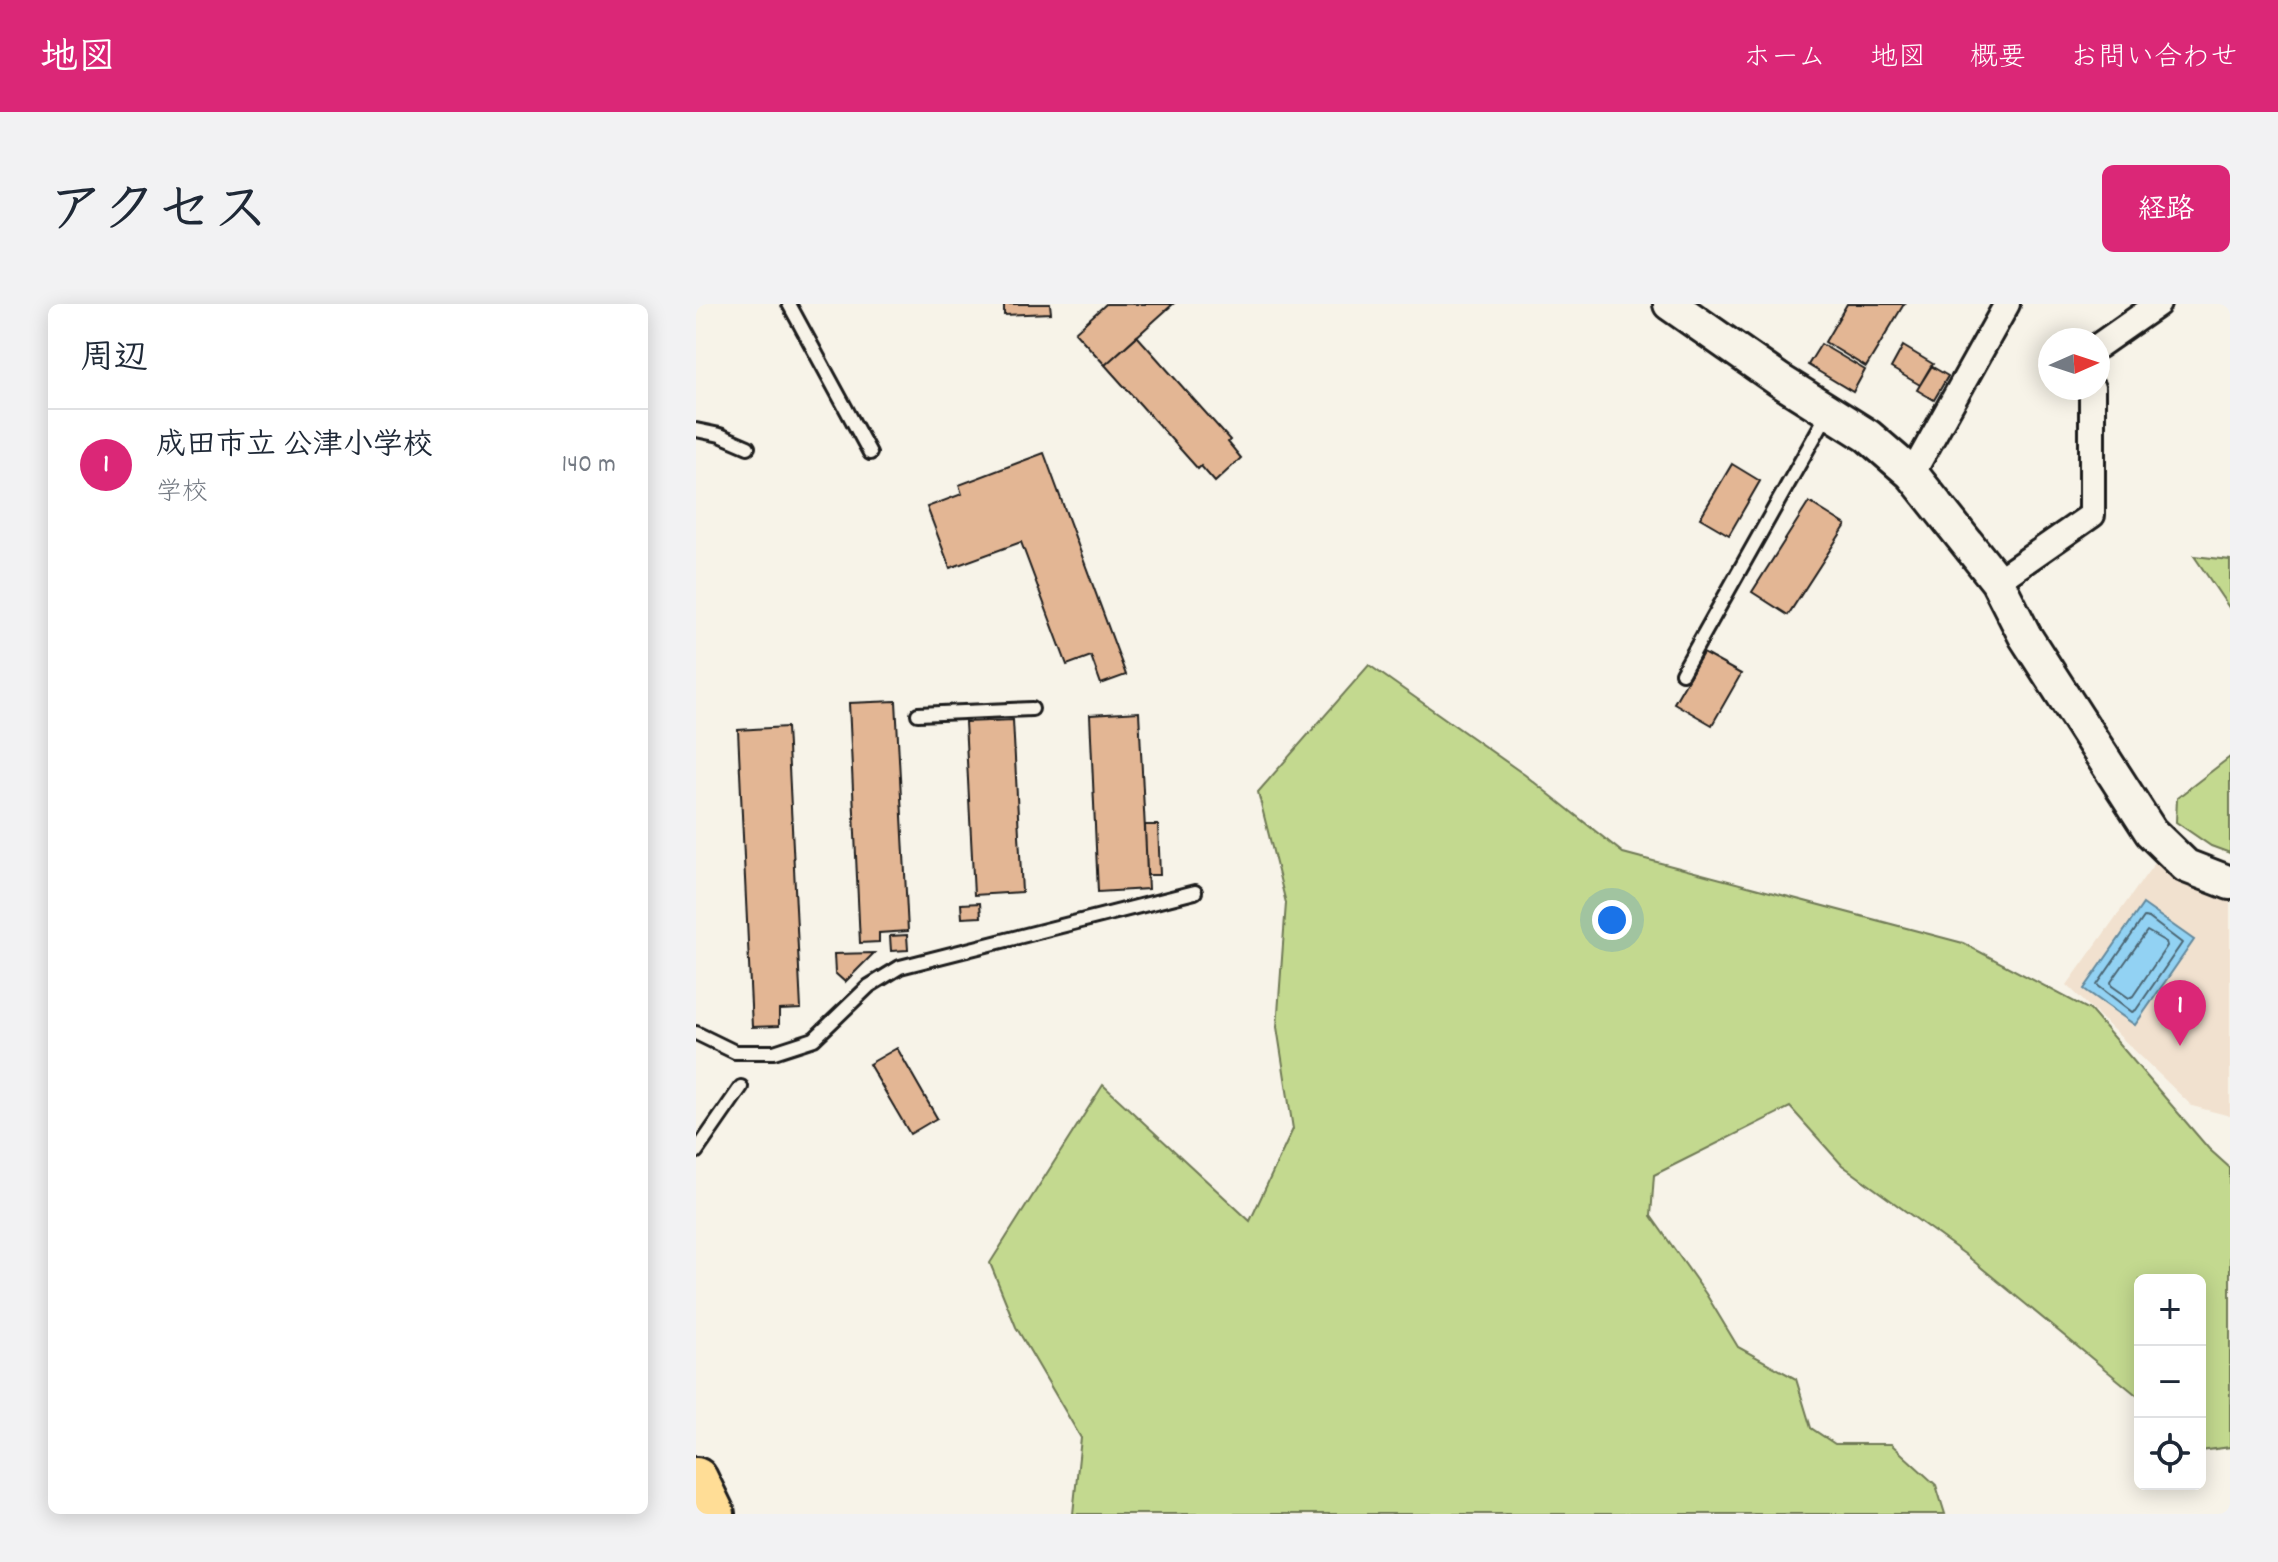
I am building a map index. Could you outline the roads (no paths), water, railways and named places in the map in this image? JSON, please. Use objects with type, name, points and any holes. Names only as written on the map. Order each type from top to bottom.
[{"type":"highway","points":[[696,1479],[713,1514]]},
{"type":"street","points":[[1670,304],[1779,380],[1868,436],[1912,474],[1997,581],[2025,636],[2151,832],[2186,866],[2230,883]]},
{"type":"street","points":[[1912,474],[2007,304]]},
{"type":"street","points":[[2110,338],[2158,304]]},
{"type":"street","points":[[1997,581],[2092,515],[2092,400]]},
{"type":"lane","points":[[789,304],[870,453]]},
{"type":"lane","points":[[1682,673],[1829,411]]},
{"type":"lane","points":[[696,430],[720,435],[748,447]]},
{"type":"lane","points":[[918,714],[1032,709]]},
{"type":"lane","points":[[696,1033],[735,1052],[774,1052],[814,1039],[869,986],[900,967],[1195,892]]},
{"type":"lane","points":[[696,1152],[741,1087]]},
{"type":"water","points":[[2143,904],[2194,940],[2135,1025],[2084,989]]},
{"type":"place","name":"成田市立 公津小学校","points":[[2180,1046]]}]
